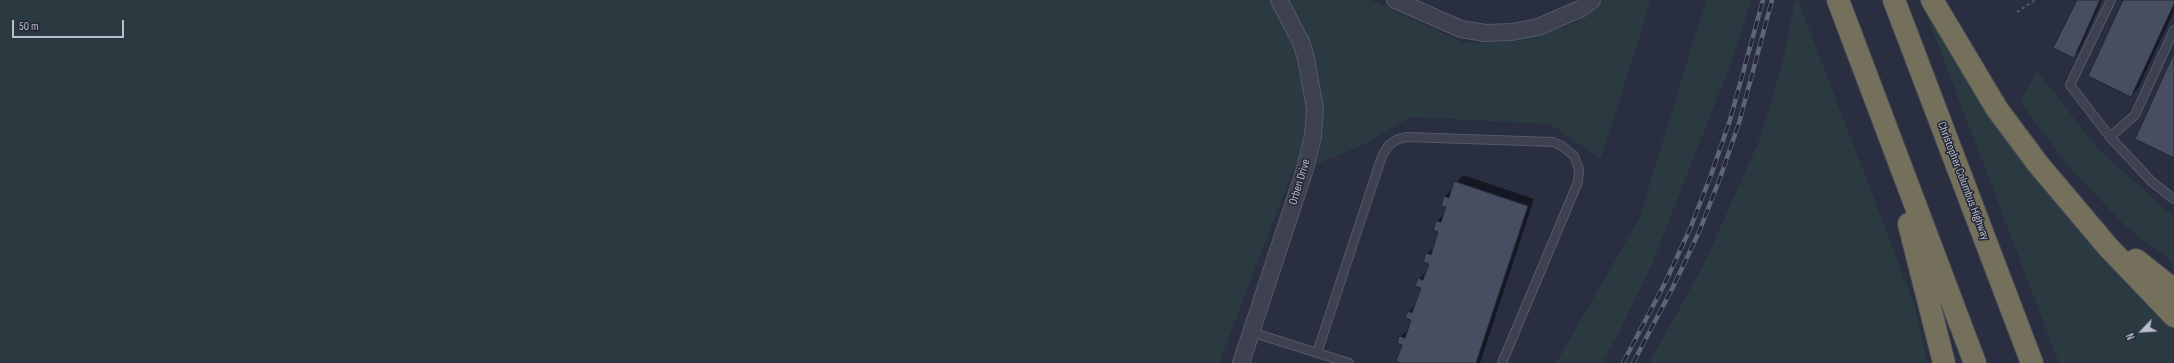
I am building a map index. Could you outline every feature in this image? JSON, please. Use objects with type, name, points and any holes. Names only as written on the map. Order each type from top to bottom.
[{"type":"highway","points":[[1838,0],[1882,120],[1975,363]]},
{"type":"highway","name":"Christopher Columbus Highway","points":[[1894,0],[2032,363]]},
{"type":"highway","points":[[1932,0],[1997,108],[2038,164],[2108,247],[2174,316]]},
{"type":"highway","points":[[1882,120],[1944,363]]},
{"type":"highway","points":[[2073,206],[2115,243],[2174,290]]},
{"type":"street","name":"Orben Drive","points":[[1242,363],[1305,169],[1313,136],[1315,109],[1312,86],[1303,47],[1279,0]]},
{"type":"street","points":[[1396,0],[1461,29],[1484,33],[1512,32],[1538,27],[1580,9],[1592,0]]},
{"type":"lane","points":[[2111,0],[2070,85],[2110,137],[2152,182],[2174,199]]},
{"type":"lane","points":[[2110,137],[2135,115],[2174,30]]},
{"type":"lane","points":[[1317,353],[1382,156],[1388,146],[1396,140],[1406,137],[1553,142],[1562,146],[1574,156],[1579,169],[1578,182],[1502,363]]},
{"type":"lane","points":[[1251,332],[1349,363]]},
{"type":"path","points":[[2017,12],[2035,0]]},
{"type":"shaded area","points":[[0,0],[1371,0],[1464,43],[1517,41],[1576,23],[1603,0],[1651,0],[1601,159],[1550,124],[1410,117],[1363,145],[1291,175],[1219,363],[0,363]]},
{"type":"shaded area","points":[[1706,0],[1751,0],[1736,50],[1652,264],[1616,339],[1601,363],[1556,363],[1639,219]]},
{"type":"shaded area","points":[[1795,0],[1798,0],[1915,306],[1927,363],[1649,363],[1704,264],[1759,141],[1782,65]]},
{"type":"shaded area","points":[[1921,0],[1923,0],[2027,166],[2067,216],[2174,328],[2174,363],[2059,363]]},
{"type":"shaded area","points":[[2037,71],[2098,149],[2174,217],[2174,263],[2128,229],[2069,167],[2020,102]]},
{"type":"building","points":[[2077,0],[2100,0],[2074,58],[2053,48]]},
{"type":"building","points":[[2123,0],[2174,0],[2174,4],[2131,97],[2088,76]]},
{"type":"building","points":[[2174,53],[2174,158],[2135,139]]},
{"type":"building","points":[[1454,181],[1528,206],[1476,363],[1401,363],[1396,361],[1402,345],[1397,343],[1399,336],[1405,338],[1411,320],[1405,318],[1408,311],[1412,313],[1421,288],[1415,286],[1418,278],[1423,280],[1429,264],[1423,262],[1426,253],[1431,255],[1438,232],[1433,230],[1436,221],[1441,222],[1446,207],[1441,206],[1444,196],[1449,198]]},
{"type":"railway","points":[[1623,363],[1665,283],[1690,229],[1711,175],[1730,120],[1763,0]]},
{"type":"railway","points":[[1633,363],[1673,287],[1699,232],[1720,178],[1739,123],[1772,0]]}]
